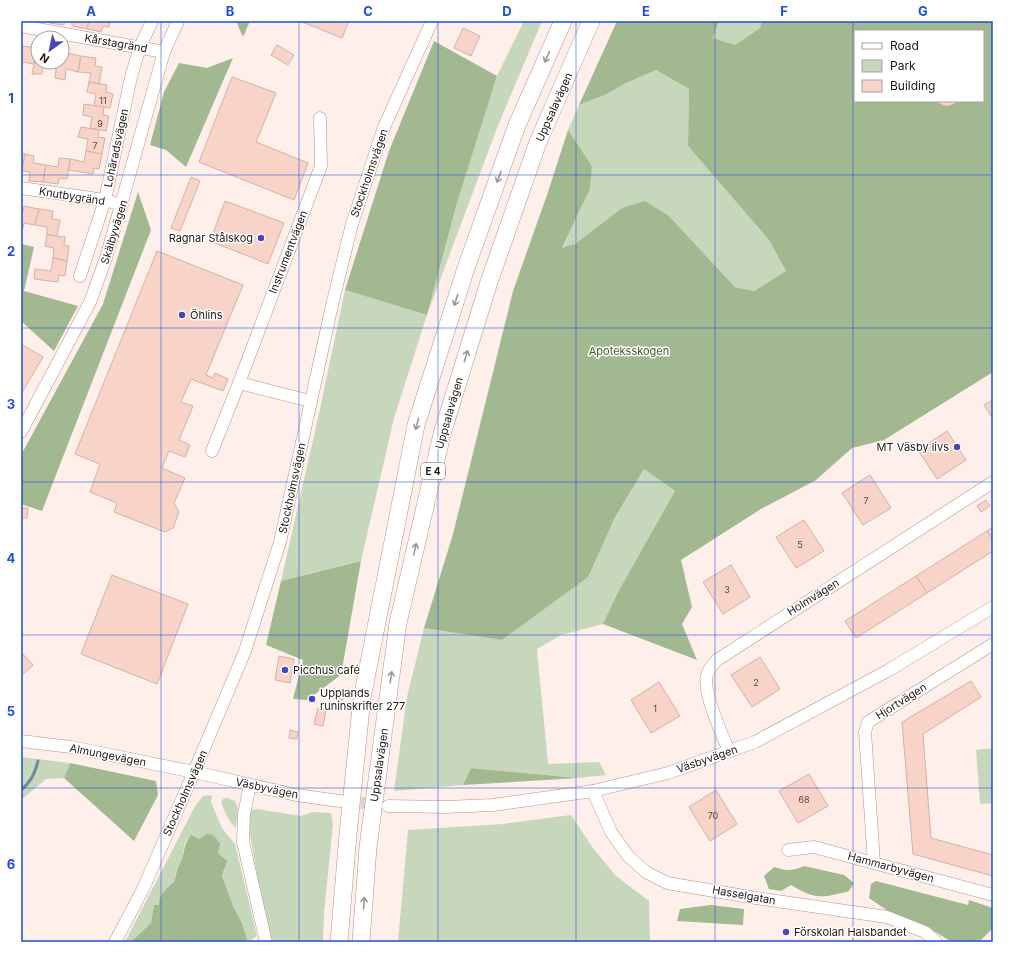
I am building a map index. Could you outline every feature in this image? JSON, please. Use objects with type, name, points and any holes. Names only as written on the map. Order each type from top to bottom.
[{"type":"highway","name":"Uppsalavägen","points":[[339,942],[362,698],[416,425],[466,268],[515,133],[563,21]]},
{"type":"highway","name":"Uppsalavägen","points":[[361,942],[368,847],[398,623],[442,434],[489,282],[538,142],[592,21]]},
{"type":"street","name":"Lohäradsvägen","points":[[80,276],[105,200],[131,77],[140,47],[152,21]]},
{"type":"street","name":"Skälbyvägen","points":[[21,432],[90,302],[106,258],[122,205],[164,52],[178,21]]},
{"type":"street","name":"Stockholmsvägen","points":[[115,942],[143,889],[245,651],[280,542],[310,401],[352,224],[384,127],[432,21]]},
{"type":"street","name":"Kårstagränd","points":[[21,26],[164,52]]},
{"type":"street","name":"Instrumentvägen","points":[[212,451],[321,166],[320,118]]},
{"type":"street","name":"Knutbygränd","points":[[21,188],[105,200],[122,205]]},
{"type":"street","points":[[239,383],[310,401]]},
{"type":"street","name":"Holmvägen","points":[[729,751],[706,688],[706,676],[710,668],[717,660],[993,482]]},
{"type":"street","name":"Väsbyvägen","points":[[388,806],[445,807],[493,805],[593,791],[668,773],[755,742],[889,670],[993,607]]},
{"type":"street","name":"Hjortvägen","points":[[874,863],[865,732],[868,722],[993,644]]},
{"type":"street","name":"Almungevägen","points":[[21,741],[71,747],[194,772]]},
{"type":"street","name":"Väsbyvägen","points":[[194,772],[296,795],[340,801]]},
{"type":"street","points":[[250,785],[244,814],[243,842],[266,942]]},
{"type":"street","name":"Hasselgatan","points":[[593,791],[611,832],[628,856],[646,872],[667,883],[756,898],[887,916],[925,932],[936,942]]},
{"type":"street","name":"Hammarbyvägen","points":[[788,850],[814,847],[993,895]]},
{"type":"green space","points":[[236,21],[250,21],[243,37]]},
{"type":"green space","points":[[524,21],[542,21],[497,128],[427,315],[457,203],[497,76]]},
{"type":"green space","name":"Apoteksskogen","points":[[617,21],[719,21],[713,38],[735,45],[760,28],[762,21],[993,21],[993,372],[884,440],[852,448],[816,480],[761,509],[681,560],[692,607],[682,624],[697,660],[603,624],[618,592],[675,491],[644,469],[614,519],[588,577],[502,640],[424,628],[453,534],[513,291],[568,130],[592,166],[590,189],[562,248],[575,244],[622,208],[645,201],[669,216],[735,287],[754,291],[786,271],[769,240],[688,146],[689,89],[656,70],[624,84],[605,95],[579,105]]},
{"type":"green space","points":[[719,21],[762,21],[760,28],[735,45],[713,38]]},
{"type":"green space","points":[[434,41],[497,76],[457,203],[427,315],[345,290],[389,151]]},
{"type":"green space","points":[[233,58],[186,167],[166,150],[150,145],[164,92],[179,63],[207,68]]},
{"type":"green space","points":[[656,70],[689,89],[688,146],[769,240],[786,271],[754,291],[735,287],[669,216],[622,208],[575,244],[562,249],[590,189],[592,166],[568,130],[579,105],[605,95],[624,84]]},
{"type":"green space","points":[[138,192],[151,230],[42,511],[21,504],[21,455],[103,304]]},
{"type":"green space","points":[[21,244],[34,247],[24,291],[78,306],[54,351],[21,321]]},
{"type":"green space","points":[[345,290],[427,315],[394,418],[361,561],[281,581]]},
{"type":"green space","points":[[644,469],[675,491],[618,592],[603,624],[561,635],[537,649],[548,764],[599,762],[606,775],[578,778],[471,768],[463,785],[394,791],[407,697],[424,628],[502,640],[614,519]]},
{"type":"green space","points":[[361,561],[341,675],[307,700],[293,699],[303,660],[266,645],[281,581]]},
{"type":"green space","points":[[993,748],[993,803],[980,804],[976,750]]},
{"type":"green space","points":[[21,757],[70,763],[64,778],[46,779],[21,800]]},
{"type":"green space","points":[[70,763],[156,781],[158,795],[134,841],[64,778]]},
{"type":"green space","points":[[471,768],[578,778],[463,785]]},
{"type":"green space","points":[[212,795],[211,802],[222,828],[235,844],[257,936],[248,942],[242,923],[233,906],[222,876],[225,869],[200,839],[191,835],[185,842],[182,860],[175,875],[175,881],[160,898],[159,905],[154,905],[151,923],[131,942],[125,942],[195,806],[203,796]]},
{"type":"green space","points":[[224,798],[235,801],[238,809],[236,828],[225,813],[222,806],[221,802]]},
{"type":"green space","points":[[256,809],[301,816],[312,812],[331,813],[333,824],[324,913],[323,942],[271,942],[260,893],[249,828],[249,817],[252,810]]},
{"type":"green space","points":[[571,815],[593,848],[616,876],[649,901],[650,942],[398,942],[408,830],[503,824]]},
{"type":"green space","points":[[207,834],[213,835],[220,843],[218,853],[227,861],[222,876],[233,906],[242,923],[248,942],[131,942],[151,923],[154,905],[159,905],[162,895],[175,881],[176,873],[182,859],[186,843],[191,835],[200,839]]},
{"type":"green space","points":[[804,866],[844,875],[854,883],[849,891],[825,896],[813,895],[791,885],[781,891],[769,889],[764,876],[774,867],[789,870]]},
{"type":"green space","points":[[876,881],[968,905],[969,900],[993,908],[993,928],[979,942],[952,942],[922,924],[888,911],[869,898],[871,884]]},
{"type":"green space","points":[[711,905],[744,909],[743,925],[677,921],[680,909]]},
{"type":"building","points":[[49,21],[65,21],[64,25],[49,23]]},
{"type":"building","points":[[67,21],[89,21],[87,29],[72,26],[72,22]]},
{"type":"building","points":[[89,21],[110,21],[109,27],[103,26],[101,32],[87,29]]},
{"type":"building","points":[[300,21],[349,21],[342,38]]},
{"type":"building","points":[[463,28],[480,36],[471,56],[454,48]]},
{"type":"building","points":[[277,45],[294,55],[288,65],[271,55]]},
{"type":"building","points":[[22,46],[30,47],[30,63],[22,62],[21,68]]},
{"type":"building","points":[[70,54],[81,56],[78,72],[70,70]]},
{"type":"building","points":[[81,56],[96,58],[95,66],[102,67],[99,84],[89,82],[91,73],[78,72]]},
{"type":"building","points":[[33,70],[42,70],[42,74],[32,74]]},
{"type":"building","points":[[56,70],[66,70],[65,80],[55,78]]},
{"type":"building","points":[[232,77],[276,93],[256,142],[308,163],[294,200],[199,162]]},
{"type":"building","points":[[89,82],[107,85],[106,92],[113,94],[110,108],[94,106],[96,94],[87,92]]},
{"type":"building","points":[[938,102],[957,102],[947,106]]},
{"type":"building","points":[[84,104],[104,107],[103,115],[109,116],[106,131],[90,128],[92,117],[83,115]]},
{"type":"building","points":[[81,127],[99,130],[98,137],[105,138],[102,154],[86,151],[88,139],[78,137]]},
{"type":"building","points":[[86,151],[102,154],[99,169],[94,168],[93,174],[69,170],[70,159],[84,162]]},
{"type":"building","points":[[21,153],[25,154],[22,171],[21,171]]},
{"type":"building","points":[[25,154],[34,156],[33,163],[46,165],[43,182],[29,181],[30,172],[22,171]]},
{"type":"building","points":[[59,158],[70,159],[67,179],[59,178],[58,184],[43,182],[46,165],[58,167]]},
{"type":"building","points":[[191,177],[200,181],[180,231],[171,228]]},
{"type":"building","points":[[225,201],[284,223],[268,264],[210,241]]},
{"type":"building","points":[[24,206],[39,209],[35,225],[24,223],[21,231],[21,211],[23,212]]},
{"type":"building","points":[[39,209],[53,211],[52,219],[60,220],[57,236],[47,235],[47,227],[35,225]]},
{"type":"building","points":[[47,235],[65,237],[64,245],[69,246],[67,261],[53,258],[54,248],[45,246]]},
{"type":"building","points":[[157,251],[243,285],[206,375],[213,378],[215,373],[228,379],[223,391],[191,379],[181,402],[193,406],[179,440],[190,445],[185,457],[169,451],[162,468],[185,478],[174,503],[179,512],[173,528],[165,532],[114,512],[117,503],[90,492],[100,464],[75,454]]},
{"type":"building","points":[[53,258],[67,261],[65,276],[59,275],[58,282],[34,279],[35,269],[51,271]]},
{"type":"building","points":[[21,344],[43,357],[21,394]]},
{"type":"building","points":[[993,400],[993,419],[984,405]]},
{"type":"building","points":[[947,431],[966,460],[937,479],[918,450]]},
{"type":"building","points":[[870,475],[891,508],[863,525],[842,493]]},
{"type":"building","points":[[986,500],[990,506],[981,512],[977,506]]},
{"type":"building","points":[[21,508],[28,508],[27,518],[21,518]]},
{"type":"building","points":[[804,520],[824,551],[796,568],[776,537]]},
{"type":"building","points":[[993,527],[993,540],[987,531]]},
{"type":"building","points":[[987,531],[993,540],[993,551],[927,593],[916,576]]},
{"type":"building","points":[[731,565],[750,597],[723,614],[703,582]]},
{"type":"building","points":[[112,575],[188,604],[157,684],[81,654]]},
{"type":"building","points":[[916,576],[927,593],[856,638],[845,621]]},
{"type":"building","points":[[21,652],[33,665],[21,676]]},
{"type":"building","name":"Picchus café","points":[[279,656],[294,659],[290,683],[275,680]]},
{"type":"building","points":[[760,657],[780,689],[752,707],[731,675]]},
{"type":"building","points":[[971,681],[981,697],[923,734],[931,838],[993,855],[993,876],[913,854],[902,722]]},
{"type":"building","points":[[659,682],[680,716],[651,733],[631,700]]},
{"type":"building","points":[[333,689],[344,691],[343,700],[332,698]]},
{"type":"building","points":[[318,708],[326,710],[323,726],[314,724]]},
{"type":"building","points":[[290,730],[298,732],[297,739],[289,738]]},
{"type":"building","points":[[809,774],[828,806],[798,823],[779,791]]},
{"type":"building","points":[[716,790],[737,824],[710,841],[689,807]]},
{"type":"waterway","points":[[21,790],[32,777],[38,761]]},
{"type":"tunnel","points":[[343,801],[381,805]]},
{"type":"place","name":"Ragnar Stålskog","points":[[261,238]]},
{"type":"place","name":"Öhlins","points":[[182,315]]},
{"type":"place","name":"MT Väsby livs","points":[[957,447]]},
{"type":"place","name":"Picchus café","points":[[285,670]]},
{"type":"place","name":"Upplands runinskrifter 277","points":[[312,699]]},
{"type":"place","name":"Förskolan Halsbandet","points":[[786,932]]}]
